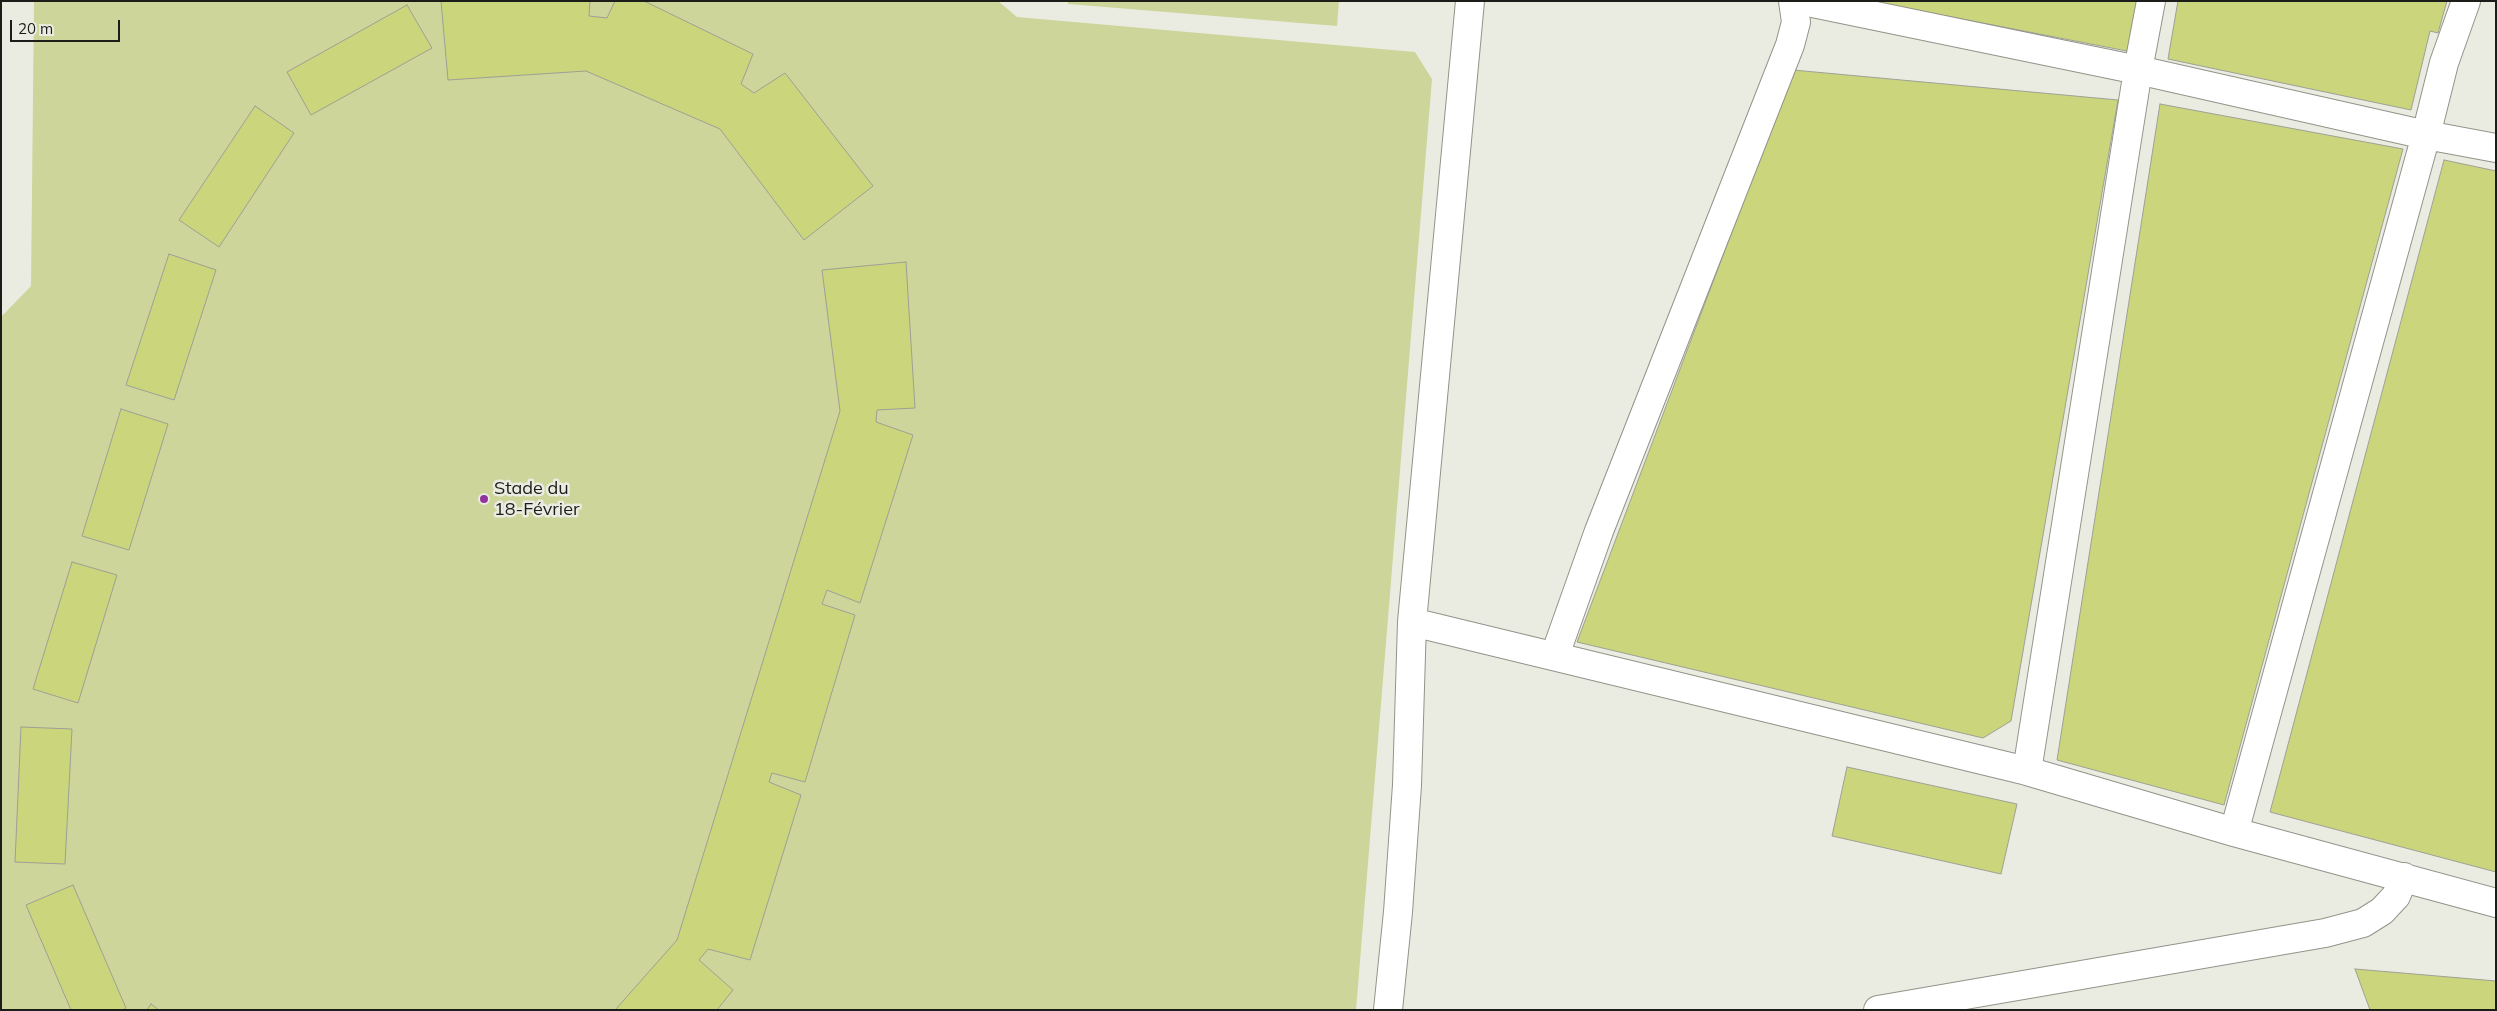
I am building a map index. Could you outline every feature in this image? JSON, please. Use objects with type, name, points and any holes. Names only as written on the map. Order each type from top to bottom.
[{"type":"street","points":[[1388,1010],[1398,912],[1407,785],[1412,622],[1470,1]]},
{"type":"street","points":[[1555,655],[1598,531],[1790,45],[1796,22],[1793,1]]},
{"type":"street","points":[[1803,1],[2138,70],[2426,135],[2496,148]]},
{"type":"street","points":[[2027,771],[2138,70],[2152,1]]},
{"type":"street","points":[[2234,832],[2426,135],[2444,63],[2466,1]]},
{"type":"street","points":[[1412,622],[1555,655],[2027,771],[2234,832],[2496,903]]},
{"type":"street","points":[[1878,1010],[2332,931],[2364,923],[2382,911],[2396,896],[2404,878]]},
{"type":"green space","name":"Stade du 18-Février","points":[[34,1],[998,1],[1017,17],[1415,52],[1432,79],[1356,1010],[1,1010],[1,317],[31,286]]},
{"type":"green space","points":[[1068,1],[1339,1],[1337,26],[1068,4]]},
{"type":"building","points":[[441,1],[590,1],[589,16],[607,18],[615,1],[644,1],[753,54],[741,84],[754,93],[785,73],[873,186],[804,240],[720,129],[586,71],[448,80]]},
{"type":"building","points":[[1869,1],[2138,1],[2132,52]]},
{"type":"building","points":[[2178,1],[2447,1],[2438,33],[2430,31],[2411,110],[2168,59]]},
{"type":"building","points":[[407,5],[432,48],[311,115],[287,72]]},
{"type":"building","points":[[1793,70],[2118,100],[2011,721],[1983,738],[1577,642]]},
{"type":"building","points":[[2160,104],[2403,149],[2224,805],[2057,760]]},
{"type":"building","points":[[255,106],[294,133],[219,247],[179,220]]},
{"type":"building","points":[[2444,160],[2496,171],[2496,872],[2270,812]]},
{"type":"building","points":[[169,254],[216,270],[174,400],[126,385]]},
{"type":"building","points":[[906,262],[915,408],[877,410],[876,422],[913,435],[860,603],[827,590],[822,604],[855,615],[805,782],[772,773],[769,782],[801,795],[750,960],[708,949],[699,960],[733,990],[717,1010],[615,1010],[677,940],[840,411],[822,270]]},
{"type":"building","points":[[121,409],[168,424],[129,550],[82,536]]},
{"type":"building","points":[[72,562],[117,575],[78,703],[33,689]]},
{"type":"building","points":[[21,727],[72,729],[65,864],[15,862]]},
{"type":"building","points":[[1847,767],[2017,804],[2001,874],[1832,836]]},
{"type":"building","points":[[73,885],[126,1008],[123,1010],[71,1010],[26,905]]},
{"type":"building","points":[[2355,969],[2496,981],[2496,1010],[2370,1010]]},
{"type":"building","points":[[151,1004],[159,1010],[147,1010]]},
{"type":"place","name":"Stade du 18-Février","points":[[484,499]]}]
